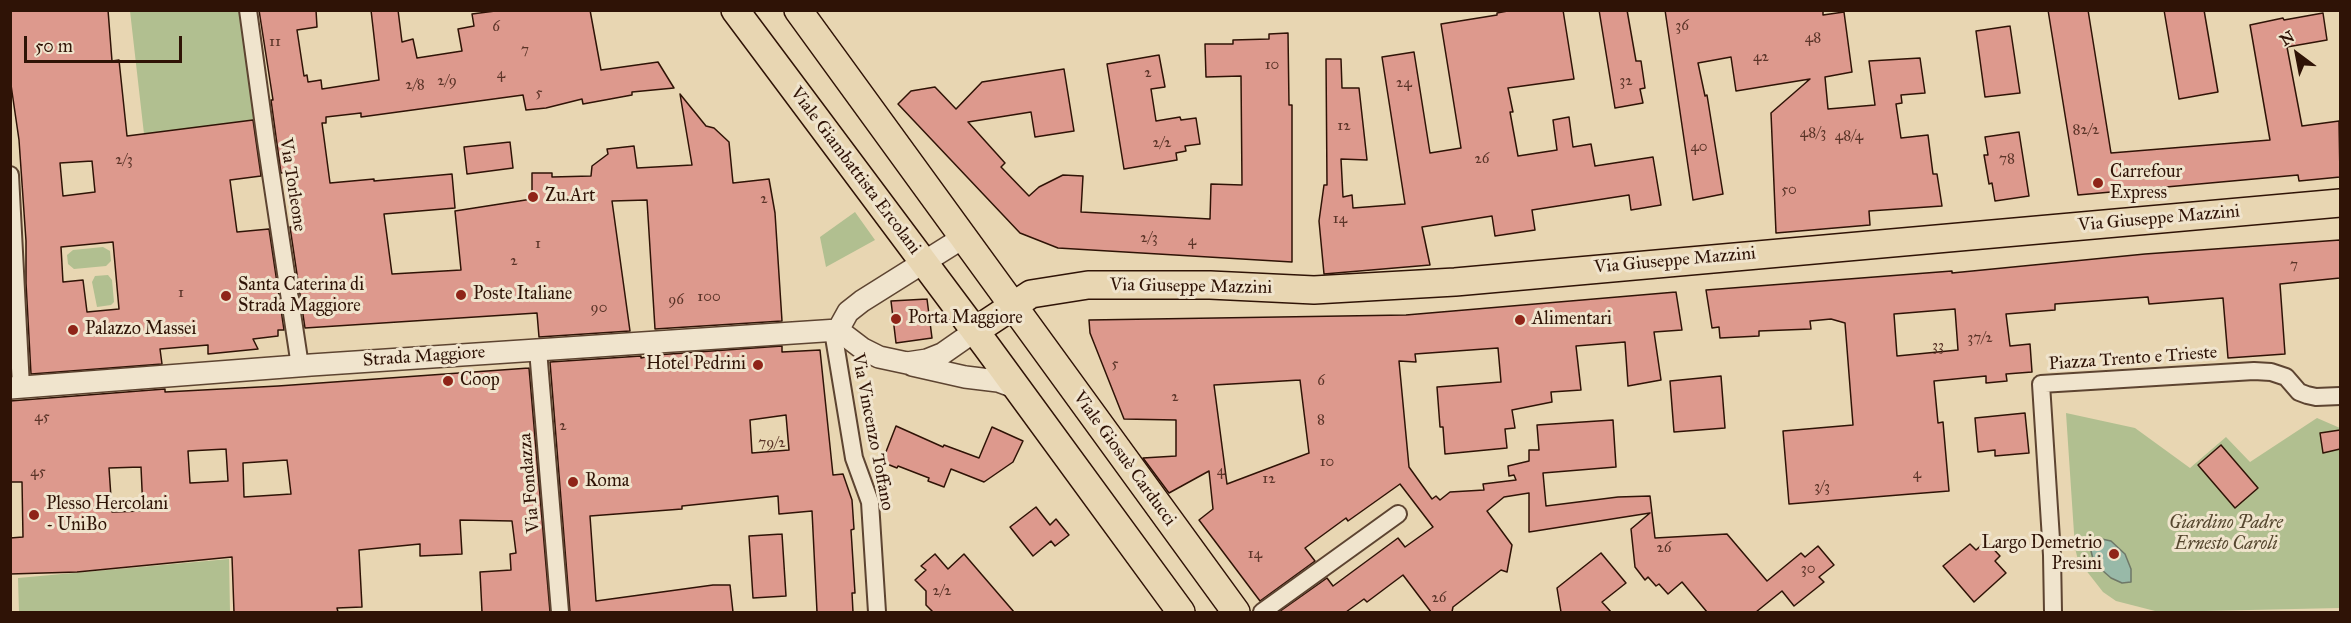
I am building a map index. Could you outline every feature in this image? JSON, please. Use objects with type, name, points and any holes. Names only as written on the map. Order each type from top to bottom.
[{"type":"main road","name":"Viale Giambattista Ercolani","points":[[735,10],[975,331]]},
{"type":"main road","points":[[798,10],[1012,305]]},
{"type":"main road","name":"Via Giuseppe Mazzini","points":[[975,331],[1012,305],[1039,292],[1088,285],[1210,285],[1314,290],[1455,282],[2340,203]]},
{"type":"main road","name":"Viale Giosuè Carducci","points":[[1012,305],[1236,612]]},
{"type":"main road","points":[[975,331],[1181,612]]},
{"type":"main road","points":[[1053,437],[1088,411]]},
{"type":"street","name":"Via Torleone","points":[[248,10],[300,366]]},
{"type":"street","points":[[10,175],[16,388]]},
{"type":"street","points":[[964,237],[855,306],[835,330],[862,349],[879,357],[965,377],[998,381],[1017,388]]},
{"type":"street","name":"Strada Maggiore","points":[[16,388],[300,366],[835,330]]},
{"type":"street","name":"Via Vincenzo Toffano","points":[[835,330],[854,458],[870,502],[877,612]]},
{"type":"street","points":[[907,363],[927,360],[942,354],[975,331]]},
{"type":"street","name":"Via Fondazza","points":[[538,350],[560,612]]},
{"type":"street","name":"Piazza Trento e Trieste","points":[[2054,612],[2041,384],[2254,371],[2271,372],[2286,377],[2300,392],[2307,395],[2340,396]]},
{"type":"street","points":[[1262,612],[1398,514]]},
{"type":"green space","points":[[130,11],[240,11],[254,120],[144,134]]},
{"type":"green space","points":[[855,212],[875,240],[826,267],[820,237]]},
{"type":"green space","points":[[103,247],[110,251],[111,261],[106,266],[74,269],[68,264],[67,255],[73,250]]},
{"type":"green space","points":[[108,275],[112,280],[114,302],[111,305],[97,307],[92,282],[95,276]]},
{"type":"green space","name":"Giardino Padre Ernesto Caroli","points":[[2066,413],[2135,428],[2190,468],[2226,437],[2250,462],[2317,418],[2340,428],[2340,608],[2159,612],[2116,601],[2103,592],[2078,560],[2075,548]],"holes":[[[2099,568],[2131,569],[2131,582],[2111,578]]]},
{"type":"green space","points":[[229,559],[230,612],[19,612],[18,578]]},
{"type":"shaded area","points":[[2097,538],[2111,541],[2125,554],[2131,569],[2131,582],[2122,583],[2111,578],[2094,563],[2090,547]]},
{"type":"building","points":[[10,10],[108,10],[112,61],[119,60],[127,136],[253,120],[261,176],[230,180],[237,232],[269,229],[284,330],[278,330],[278,336],[253,339],[258,349],[208,354],[208,345],[160,349],[162,364],[31,374],[26,241],[19,140],[10,78]],"holes":[[[92,161],[95,192],[63,196],[60,163]],[[113,242],[119,309],[87,312],[83,280],[63,282],[61,247]]]},
{"type":"building","points":[[259,10],[316,10],[317,27],[297,30],[304,76],[307,75],[308,82],[321,80],[322,89],[379,80],[371,10],[398,10],[402,42],[413,39],[417,58],[462,51],[458,29],[474,26],[472,14],[503,10],[590,10],[601,70],[658,62],[674,88],[632,92],[632,95],[583,104],[582,99],[546,108],[526,110],[523,95],[361,117],[361,113],[326,117],[326,123],[322,123],[330,183],[452,174],[455,208],[384,214],[392,274],[461,270],[455,211],[532,199],[532,173],[552,173],[552,177],[591,176],[592,166],[608,154],[607,149],[634,146],[637,168],[692,165],[680,94],[706,126],[714,128],[729,142],[733,183],[769,179],[775,213],[782,321],[655,329],[647,200],[612,201],[630,331],[539,337],[537,313],[305,328],[290,227],[294,227],[287,172],[281,173],[271,100],[273,100]]},
{"type":"building","points":[[1513,10],[1563,10],[1574,79],[1508,88],[1518,156],[1557,150],[1553,120],[1569,117],[1573,147],[1591,144],[1595,166],[1653,157],[1661,205],[1631,210],[1629,195],[1532,210],[1535,230],[1495,236],[1492,216],[1422,227],[1430,265],[1324,274],[1319,221],[1324,185],[1327,185],[1326,59],[1341,59],[1342,88],[1359,88],[1367,160],[1341,159],[1343,197],[1352,195],[1353,208],[1405,204],[1382,57],[1414,52],[1430,153],[1461,148],[1441,24],[1497,15],[1497,13]]},
{"type":"building","points":[[1599,10],[1627,10],[1636,61],[1641,61],[1645,88],[1640,89],[1643,103],[1615,108]]},
{"type":"building","points":[[1665,10],[1823,10],[1823,15],[1844,12],[1852,72],[1825,77],[1828,109],[1875,105],[1869,61],[1920,58],[1925,93],[1901,95],[1902,103],[1896,104],[1901,138],[1928,135],[1933,174],[1937,174],[1942,206],[1869,211],[1870,225],[1776,233],[1771,113],[1810,79],[1736,91],[1731,57],[1698,63],[1705,96],[1707,95],[1723,194],[1693,200]]},
{"type":"building","points":[[2048,10],[2088,10],[2111,153],[2270,140],[2250,25],[2323,13],[2327,40],[2287,47],[2302,126],[2339,121],[2340,177],[2299,181],[2298,175],[2078,195]]},
{"type":"building","points":[[2164,10],[2204,10],[2218,92],[2179,99]]},
{"type":"building","points":[[2010,26],[2020,93],[1985,97],[1976,31]]},
{"type":"building","points":[[1288,33],[1289,105],[1292,105],[1292,262],[1058,248],[1020,233],[898,104],[911,91],[935,87],[956,109],[982,82],[1064,69],[1074,131],[1035,137],[1031,112],[968,122],[1005,163],[1001,167],[1029,196],[1039,187],[1063,175],[1083,176],[1081,212],[1210,219],[1211,184],[1242,185],[1241,76],[1206,77],[1205,44],[1233,44],[1233,40],[1269,39],[1269,34]]},
{"type":"building","points":[[1159,55],[1165,87],[1151,89],[1156,121],[1180,117],[1181,120],[1196,118],[1200,144],[1185,146],[1186,151],[1176,153],[1177,160],[1124,169],[1107,64]]},
{"type":"building","points":[[2019,132],[2029,196],[1995,201],[1992,183],[1989,184],[1984,155],[1988,155],[1985,137]]},
{"type":"building","points":[[510,142],[513,168],[467,174],[464,147]]},
{"type":"building","points":[[2340,240],[2340,278],[2280,284],[2285,354],[2228,358],[2223,298],[2149,304],[2148,297],[2055,304],[2055,310],[2006,314],[2010,346],[2030,344],[2032,372],[2006,374],[2007,381],[1986,383],[1986,376],[1934,381],[1938,423],[1943,422],[1949,491],[1789,504],[1783,431],[1853,425],[1845,323],[1831,319],[1810,321],[1811,329],[1759,331],[1759,336],[1720,338],[1719,327],[1712,328],[1706,290],[1952,271],[1952,273],[2145,254]],"holes":[[[1955,309],[1958,350],[1897,356],[1894,314]]]},
{"type":"building","points":[[1676,292],[1682,330],[1654,332],[1661,380],[1628,386],[1625,342],[1576,346],[1581,390],[1551,392],[1552,402],[1512,410],[1515,428],[1505,429],[1507,448],[1445,454],[1443,427],[1440,427],[1437,387],[1501,382],[1498,348],[1415,354],[1416,362],[1399,361],[1409,467],[1432,499],[1436,496],[1440,500],[1450,492],[1484,490],[1483,484],[1516,480],[1514,475],[1509,476],[1508,466],[1529,461],[1529,450],[1539,450],[1537,425],[1613,420],[1616,467],[1543,473],[1546,506],[1618,497],[1650,496],[1655,538],[1727,534],[1767,581],[1801,553],[1805,557],[1818,546],[1834,565],[1819,577],[1824,582],[1794,606],[1782,591],[1756,612],[1707,612],[1682,582],[1668,594],[1648,577],[1645,580],[1635,567],[1631,529],[1650,513],[1529,532],[1529,493],[1504,497],[1487,511],[1512,545],[1507,572],[1501,570],[1453,607],[1452,612],[1431,612],[1403,575],[1367,602],[1364,599],[1346,612],[1279,612],[1327,578],[1333,586],[1398,538],[1405,547],[1433,527],[1400,484],[1348,521],[1346,518],[1305,548],[1315,561],[1260,601],[1199,520],[1213,509],[1209,471],[1169,493],[1143,458],[1176,456],[1176,420],[1124,419],[1090,333],[1089,320],[1406,315]],"holes":[[[1300,380],[1309,453],[1227,484],[1214,385]]]},
{"type":"building","points":[[927,299],[932,338],[896,343],[891,301]]},
{"type":"building","points":[[782,346],[782,352],[820,350],[833,475],[843,474],[852,500],[854,529],[851,530],[855,593],[852,593],[853,612],[817,612],[812,511],[779,514],[778,496],[682,506],[682,509],[590,516],[596,601],[713,585],[730,585],[733,612],[570,612],[550,362],[641,356],[641,358]],"holes":[[[786,415],[789,450],[752,453],[750,420]]]},
{"type":"building","points":[[529,368],[550,612],[482,612],[480,572],[511,570],[510,554],[516,553],[512,521],[460,520],[462,554],[420,556],[420,544],[359,550],[362,607],[337,608],[338,612],[234,612],[232,557],[77,572],[10,574],[10,538],[23,537],[22,482],[10,482],[10,401],[165,389],[165,392]],"holes":[[[226,449],[228,481],[190,483],[188,451]],[[287,460],[291,494],[244,497],[243,463]],[[141,467],[143,511],[112,512],[109,468]]]},
{"type":"building","points":[[1721,376],[1725,428],[1674,432],[1670,381]]},
{"type":"building","points":[[2025,413],[2029,453],[1995,456],[1995,450],[1978,452],[1975,418]]},
{"type":"building","points":[[896,426],[943,447],[944,445],[979,458],[992,427],[1023,441],[1013,462],[984,482],[951,469],[944,487],[928,481],[929,478],[882,462]]},
{"type":"building","points":[[2340,430],[2340,449],[2323,453],[2320,433]]},
{"type":"building","points":[[2221,445],[2258,488],[2235,508],[2198,465]]},
{"type":"building","points":[[1036,507],[1050,525],[1056,519],[1069,535],[1055,546],[1051,541],[1033,556],[1010,527]]},
{"type":"building","points":[[782,534],[786,596],[753,598],[749,536]]},
{"type":"building","points":[[1986,541],[2000,556],[1995,561],[2006,573],[1974,602],[1943,566],[1970,544],[1976,550]]},
{"type":"building","points":[[1601,553],[1626,583],[1602,602],[1611,612],[1561,612],[1557,588]]},
{"type":"building","points":[[935,554],[948,569],[964,554],[1014,612],[933,612],[926,605],[926,591],[915,580],[926,570],[921,566]]},
{"type":"place","name":"Carrefour Express","points":[[2098,183]]},
{"type":"place","name":"Zu.Art","points":[[533,197]]},
{"type":"place","name":"Poste Italiane","points":[[461,295]]},
{"type":"place","name":"Santa Caterina di Strada Maggiore","points":[[226,296]]},
{"type":"place","name":"Porta Maggiore","points":[[896,319]]},
{"type":"place","name":"Alimentari","points":[[1520,320]]},
{"type":"place","name":"Palazzo Massei","points":[[73,330]]},
{"type":"place","name":"Hotel Pedrini","points":[[758,365]]},
{"type":"place","name":"Coop","points":[[448,381]]},
{"type":"place","name":"Roma","points":[[573,482]]},
{"type":"place","name":"Plesso Hercolani - UniBo","points":[[34,515]]},
{"type":"place","name":"Largo Demetrio Presini","points":[[2114,554]]}]
